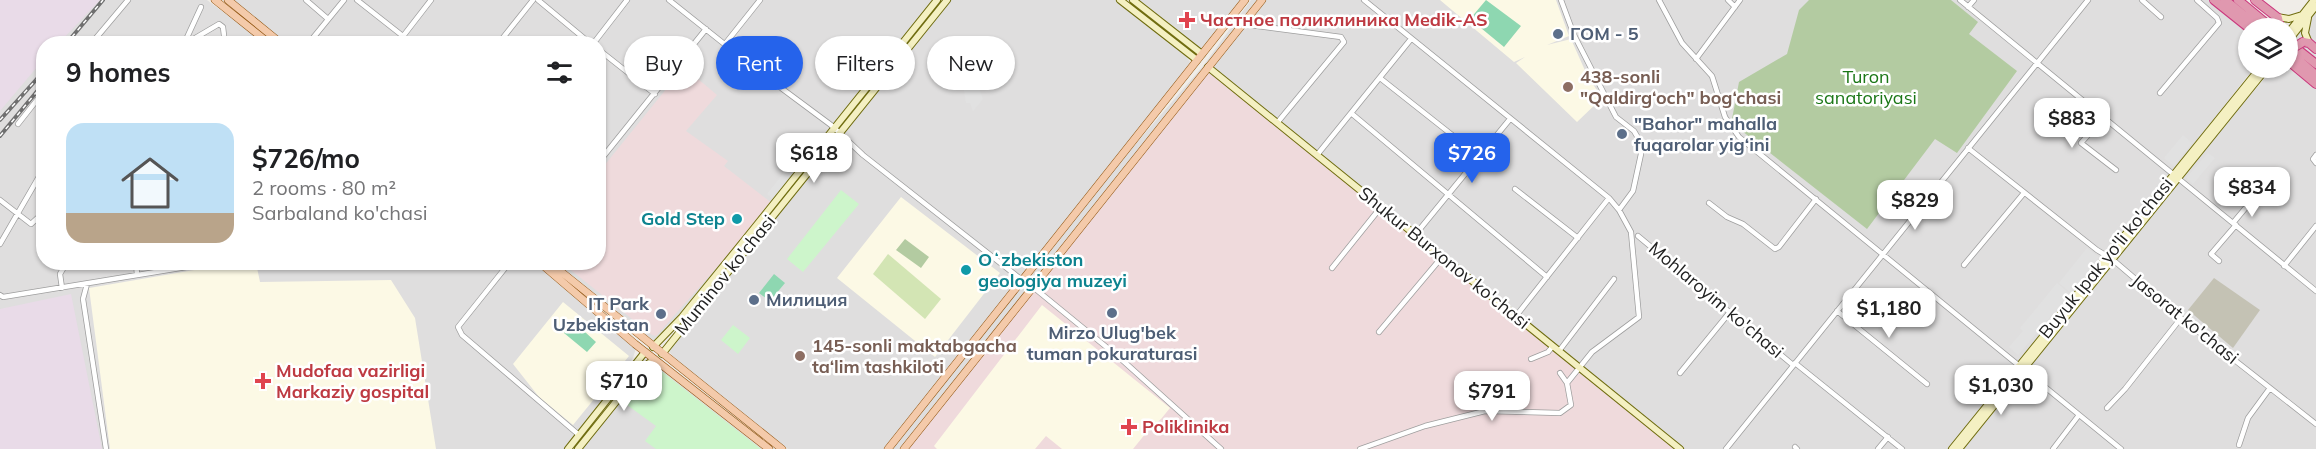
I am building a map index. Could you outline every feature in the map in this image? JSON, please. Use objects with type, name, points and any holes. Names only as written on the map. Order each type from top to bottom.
[{"type":"highway","points":[[2214,0],[2238,19]]},
{"type":"highway","points":[[2225,0],[2248,18]]},
{"type":"highway","points":[[2238,0],[2266,18]]},
{"type":"highway","points":[[2255,0],[2271,18]]},
{"type":"highway","points":[[2298,45],[2316,64]]},
{"type":"highway","points":[[2298,64],[2316,75]]},
{"type":"highway","points":[[2298,67],[2316,84]]},
{"type":"main road","points":[[214,0],[260,36]]},
{"type":"main road","points":[[228,0],[272,36]]},
{"type":"main road","name":"Muminov ko'chasi","points":[[653,347],[682,317],[937,0]]},
{"type":"main road","name":"Muminov ko'chasi","points":[[662,354],[947,0]]},
{"type":"main road","points":[[1120,0],[1208,67]]},
{"type":"main road","points":[[1133,0],[1202,54],[1208,67]]},
{"type":"main road","points":[[888,449],[1245,0]]},
{"type":"main road","points":[[904,449],[1262,0]]},
{"type":"main road","points":[[2309,45],[2305,34],[2307,14],[2314,0]]},
{"type":"main road","points":[[2298,25],[2316,6]]},
{"type":"main road","points":[[2294,18],[2307,14]]},
{"type":"main road","name":"Shukur Burxonov ko'chasi","points":[[1208,67],[1680,449]]},
{"type":"main road","name":"Buyuk Ipak yo'li ko'chasi","points":[[1959,449],[2022,367],[2255,78]]},
{"type":"main road","points":[[1068,223],[1078,231]]},
{"type":"main road","points":[[548,270],[645,352],[769,449]]},
{"type":"main road","points":[[559,270],[782,449]]},
{"type":"main road","points":[[978,336],[988,344]]},
{"type":"main road","points":[[568,449],[645,352],[653,347]]},
{"type":"main road","points":[[578,449],[644,367],[662,354]]},
{"type":"main road","name":"Buyuk Ipak yo'li ko'chasi","points":[[1952,449],[2022,367]]},
{"type":"street","points":[[98,36],[128,0]]},
{"type":"street","points":[[306,0],[328,19]]},
{"type":"street","points":[[314,36],[344,0]]},
{"type":"street","points":[[357,0],[403,35],[431,0]]},
{"type":"street","points":[[504,36],[532,0]]},
{"type":"street","points":[[537,0],[582,36]]},
{"type":"street","points":[[598,36],[627,0]]},
{"type":"street","points":[[669,0],[716,37]]},
{"type":"street","points":[[731,36],[760,0]]},
{"type":"street","points":[[1364,0],[1609,198],[1619,210],[1631,232],[1639,317],[1600,344],[1566,383]]},
{"type":"street","points":[[1560,0],[1574,35],[1616,117],[1634,131],[1641,143],[1641,154],[1633,191],[1619,210]]},
{"type":"street","points":[[1659,0],[1682,43],[1715,82],[1725,117],[1739,137],[2121,449]]},
{"type":"street","points":[[1728,0],[1736,7]]},
{"type":"street","points":[[1696,59],[1740,0]]},
{"type":"street","points":[[1960,0],[2316,291]]},
{"type":"street","points":[[1968,7],[1974,0]]},
{"type":"street","points":[[1726,449],[2088,0]]},
{"type":"street","points":[[2142,0],[2161,17]]},
{"type":"street","points":[[2160,93],[2219,22],[2197,0]]},
{"type":"street","points":[[188,36],[201,7]]},
{"type":"street","points":[[1244,22],[1250,25],[1341,37],[1344,42],[1277,123]]},
{"type":"street","points":[[198,36],[217,25],[222,25],[224,36]]},
{"type":"street","points":[[606,153],[706,29]]},
{"type":"street","points":[[1317,155],[1411,39]]},
{"type":"street","points":[[606,55],[655,94]]},
{"type":"street","points":[[1380,78],[1480,157]]},
{"type":"street","points":[[784,90],[1022,280]]},
{"type":"street","points":[[18,124],[36,101]]},
{"type":"street","points":[[1351,113],[1547,277]]},
{"type":"street","points":[[2104,117],[2082,143],[2116,170]]},
{"type":"street","points":[[1415,235],[1510,119]]},
{"type":"street","name":"Jasorat ko'chasi","points":[[1968,148],[2316,424]]},
{"type":"street","points":[[2316,155],[2313,159],[2316,163]]},
{"type":"street","points":[[0,244],[36,182]]},
{"type":"street","points":[[1515,189],[1578,238]]},
{"type":"street","points":[[1964,265],[2025,193]]},
{"type":"street","points":[[1516,316],[1609,198]]},
{"type":"street","points":[[1709,203],[1727,217],[1743,224],[1775,249],[1779,248],[1816,199]]},
{"type":"street","points":[[2219,261],[2211,254],[2253,199]]},
{"type":"street","points":[[0,200],[32,224],[36,220]]},
{"type":"street","points":[[1332,268],[1382,207]]},
{"type":"street","points":[[2284,266],[2316,226]]},
{"type":"street","name":"Mohlaroyim ko'chasi","points":[[1638,236],[1902,449]]},
{"type":"street","points":[[1379,332],[1442,257]]},
{"type":"street","points":[[62,270],[60,274],[62,288]]},
{"type":"street","points":[[137,270],[137,275]]},
{"type":"street","points":[[2,296],[166,270]]},
{"type":"street","points":[[504,270],[458,327],[462,335],[579,435]]},
{"type":"street","points":[[1531,359],[1556,348],[1614,279]]},
{"type":"street","points":[[87,284],[82,298],[106,449]]},
{"type":"street","points":[[1033,287],[1121,359],[1221,449]]},
{"type":"street","points":[[1837,311],[1927,384]]},
{"type":"street","points":[[1680,373],[1730,312]]},
{"type":"street","points":[[2107,408],[2132,381],[2181,318]]},
{"type":"street","points":[[1360,449],[1425,426],[1485,411],[1560,413],[1571,405],[1566,383],[1560,373]]},
{"type":"street","points":[[2239,445],[2248,418],[2270,388]]},
{"type":"street","points":[[2053,449],[2079,415]]},
{"type":"street","points":[[1878,449],[1887,437]]},
{"type":"shaded area","points":[[0,0],[207,0],[256,36],[36,36],[36,270],[543,270],[636,348],[633,358],[566,449],[0,449]]},
{"type":"shaded area","points":[[0,0],[100,0],[66,36],[36,36],[36,68],[0,111]]},
{"type":"shaded area","points":[[231,0],[937,0],[908,36],[815,36],[815,90],[864,90],[680,314],[653,341],[563,270],[606,270],[606,36],[277,36]]},
{"type":"shaded area","points":[[947,0],[1120,0],[1182,49],[1190,62],[1189,70],[1083,205],[1203,66],[1251,0],[2225,0],[2248,18],[2238,18],[2238,78],[2246,78],[1952,449],[788,449],[674,358],[668,350],[875,90],[915,90],[915,40]]},
{"type":"shaded area","points":[[1133,0],[1245,0],[1202,54]]},
{"type":"shaded area","points":[[1440,0],[1556,0],[1569,36],[1547,45],[1571,39],[1587,75],[1602,98],[1577,122],[1516,63],[1525,57],[1514,62]]},
{"type":"shaded area","points":[[2316,6],[2316,64],[2298,50],[2298,29]]},
{"type":"shaded area","points":[[2298,60],[2316,75],[2316,449],[1959,449],[2178,177],[2265,78],[2298,78]]},
{"type":"shaded area","points":[[1208,67],[1680,449],[904,449]]},
{"type":"shaded area","points":[[704,84],[717,95],[686,131],[728,161],[724,166],[773,204],[656,336],[571,270],[606,270],[606,163],[665,90],[704,90]]},
{"type":"shaded area","points":[[964,90],[980,90],[983,99],[973,111],[970,103],[966,103]]},
{"type":"shaded area","points":[[2183,135],[2192,143],[2174,166],[2164,158]]},
{"type":"shaded area","points":[[2208,153],[2215,158],[2193,184],[2186,178]]},
{"type":"shaded area","points":[[792,162],[800,168],[775,201],[767,194]]},
{"type":"shaded area","points":[[901,197],[1000,273],[935,357],[837,278]]},
{"type":"shaded area","points":[[2087,248],[2099,257],[2071,293],[2059,283]]},
{"type":"shaded area","name":"Mudofaa vazirligi Markaziy gospital","points":[[194,270],[257,270],[260,282],[391,280],[415,318],[436,449],[110,449],[89,288]]},
{"type":"shaded area","points":[[2214,278],[2260,310],[2233,348],[2188,310]]},
{"type":"shaded area","points":[[2057,283],[2070,294],[2018,355],[2009,347],[2023,331],[2020,328]]},
{"type":"shaded area","points":[[71,294],[102,449],[0,449],[0,309]]},
{"type":"shaded area","points":[[563,302],[629,356],[573,425],[539,397],[513,364]]},
{"type":"shaded area","points":[[1042,305],[1170,408],[1133,449],[1062,449],[1046,436],[1035,449],[937,449],[934,446]]},
{"type":"shaded area","points":[[654,359],[769,449],[578,449]]},
{"type":"green space","points":[[1486,0],[1521,26],[1504,47],[1470,19]]},
{"type":"green space","name":"Turon sanatoriyasi","points":[[1809,0],[1951,0],[1978,22],[1969,34],[2017,71],[1957,153],[1935,139],[1867,229],[1742,131],[1732,119],[1739,82],[1787,54],[1799,10]]},
{"type":"green space","points":[[841,190],[859,204],[803,272],[787,259]]},
{"type":"green space","points":[[905,239],[929,257],[921,268],[896,250]]},
{"type":"green space","points":[[888,254],[941,299],[925,319],[873,274]]},
{"type":"green space","points":[[774,274],[785,283],[770,301],[759,293]]},
{"type":"green space","points":[[574,322],[596,342],[587,352],[564,333]]},
{"type":"green space","points":[[733,325],[750,338],[738,354],[721,340]]},
{"type":"green space","points":[[660,370],[761,449],[656,449],[645,441],[656,426],[623,402],[652,371]]},
{"type":"railway","points":[[73,36],[103,0]]},
{"type":"railway","points":[[0,120],[36,80]]},
{"type":"railway","points":[[0,136],[36,93]]},
{"type":"place","name":"Частное поликлиника Medik-AS","points":[[1187,20]]},
{"type":"place","name":"ГОМ - 5","points":[[1558,34]]},
{"type":"place","name":"438-sonli \"Qaldirg‘och\" bog‘chasi","points":[[1568,87]]},
{"type":"place","name":"\"Bahor\" mahalla fuqarolar yig‘ini","points":[[1622,134]]},
{"type":"place","name":"Gold Step","points":[[737,219]]},
{"type":"place","name":"Oʻzbekiston geologiya muzeyi","points":[[966,270]]},
{"type":"place","name":"Милиция","points":[[754,300]]},
{"type":"place","name":"Mirzo Ulug'bek tuman pokuraturasi","points":[[1112,313]]},
{"type":"place","name":"IT Park Uzbekistan","points":[[661,314]]},
{"type":"place","name":"145-sonli maktabgacha ta‘lim tashkiloti","points":[[800,356]]},
{"type":"place","name":"Mudofaa vazirligi Markaziy gospital","points":[[263,381]]},
{"type":"place","name":"Poliklinika","points":[[1129,427]]}]
